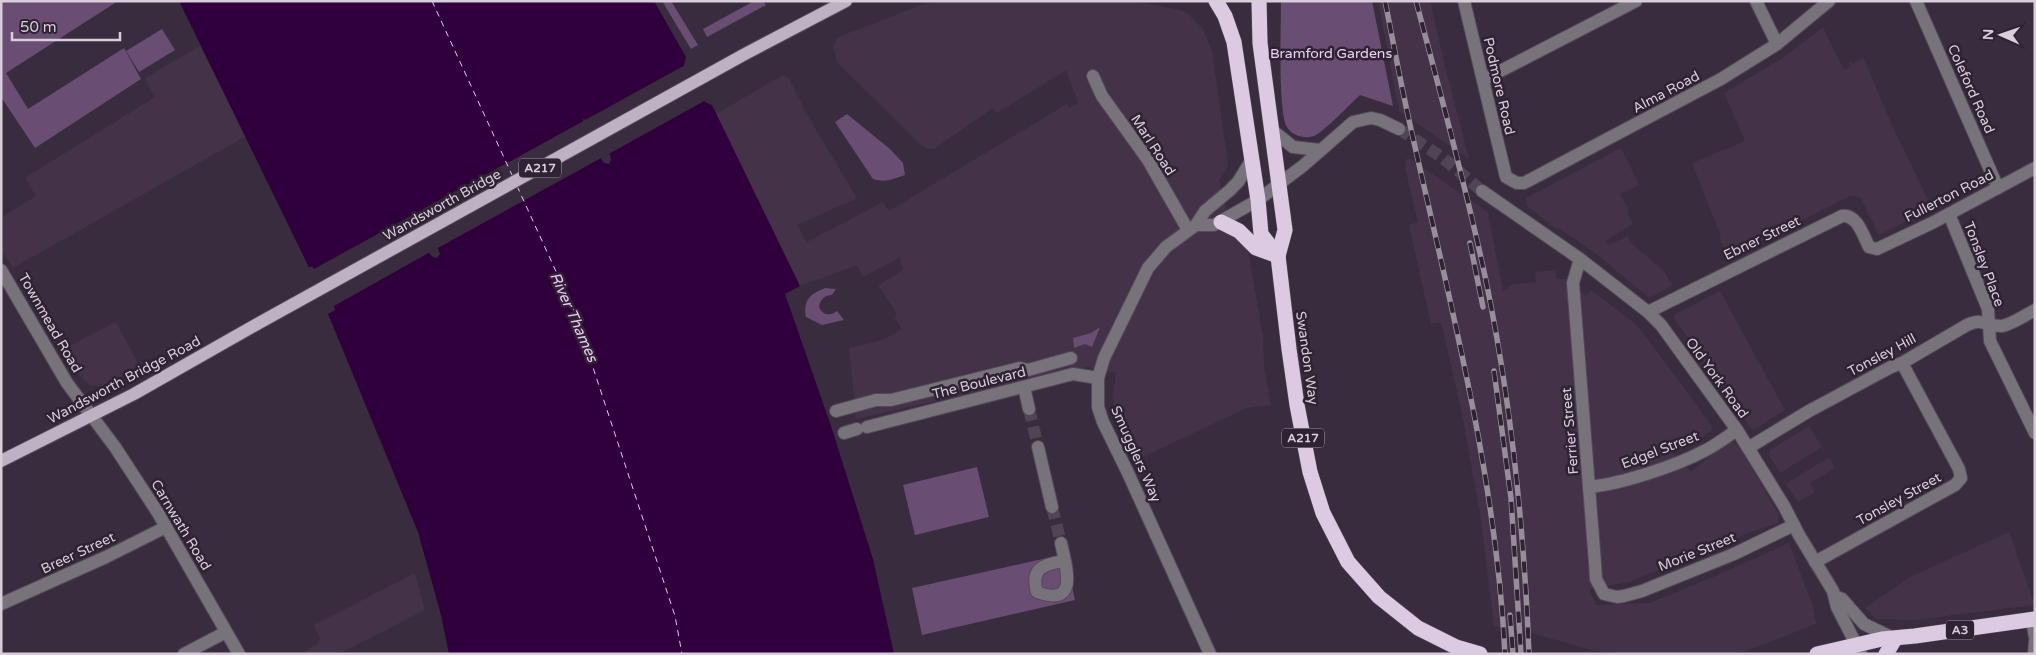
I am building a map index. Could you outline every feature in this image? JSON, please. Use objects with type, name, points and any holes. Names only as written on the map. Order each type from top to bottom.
[{"type":"highway","points":[[1216,1],[1225,16],[1234,42],[1258,200],[1261,234],[1278,256]]},
{"type":"highway","name":"Swandon Way","points":[[1259,1],[1260,43],[1285,230],[1278,256],[1297,405],[1310,472],[1322,513],[1348,562],[1379,597],[1418,628],[1456,647],[1480,654]]},
{"type":"highway","points":[[1221,222],[1239,231],[1256,248],[1278,256]]},
{"type":"highway","name":"A3","points":[[1895,639],[2034,619]]},
{"type":"highway","points":[[1816,654],[1858,649],[1882,639],[1895,639]]},
{"type":"highway","points":[[1886,654],[1895,639]]},
{"type":"main road","name":"Wandsworth Bridge","points":[[259,323],[745,54],[846,1]]},
{"type":"main road","name":"Wandsworth Bridge Road","points":[[1,461],[134,394],[259,323]]},
{"type":"street","name":"Podmore Road","points":[[1464,1],[1506,177]]},
{"type":"street","points":[[1483,80],[1636,1]]},
{"type":"street","points":[[1756,1],[1777,44]]},
{"type":"street","name":"Alma Road","points":[[1506,177],[1524,183],[1721,79],[1777,44],[1829,1]]},
{"type":"street","name":"Coleford Road","points":[[1916,1],[1998,188]]},
{"type":"street","name":"Marl Road","points":[[1093,76],[1102,96],[1148,160],[1192,228]]},
{"type":"street","points":[[1192,228],[1214,226],[1258,200],[1346,127],[1360,120],[1371,118],[1396,127]]},
{"type":"street","points":[[1272,130],[1293,147],[1320,150]]},
{"type":"street","name":"Smugglers Way","points":[[1210,654],[1103,422],[1098,407],[1098,378],[1104,358],[1148,268],[1166,247],[1192,228],[1205,211],[1238,182],[1251,162]]},
{"type":"street","name":"Fullerton Road","points":[[1877,249],[1949,214],[2035,168]]},
{"type":"street","name":"Old York Road","points":[[1482,191],[1580,259],[1648,312],[1661,325],[1737,430],[1784,506],[1835,596],[1837,607],[1858,649]]},
{"type":"street","name":"Tonsley Place","points":[[1949,214],[1984,298],[1990,324],[1990,342],[2035,433]]},
{"type":"street","name":"Ebner Street","points":[[1648,312],[1842,216],[1848,215],[1853,218],[1869,247],[1877,249]]},
{"type":"street","name":"Ferrier Street","points":[[1580,259],[1573,283],[1596,579],[1600,589],[1609,596]]},
{"type":"street","name":"Townmead Road","points":[[1,270],[67,383],[91,415]]},
{"type":"street","name":"Tonsley Hill","points":[[1748,448],[1809,412],[1976,321],[2004,325],[2035,310]]},
{"type":"street","points":[[836,411],[876,400],[891,400],[1020,368],[1028,370],[1071,358]]},
{"type":"street","name":"Tonsley Street","points":[[1815,562],[1955,485],[1961,478],[1959,469],[1902,363]]},
{"type":"street","name":"The Boulevard","points":[[844,433],[1073,374],[1098,378]]},
{"type":"street","points":[[1024,387],[1029,410]]},
{"type":"street","name":"Carnwath Road","points":[[91,415],[115,447],[166,527],[239,654]]},
{"type":"street","name":"Edgel Street","points":[[1589,487],[1638,476],[1691,457],[1737,430]]},
{"type":"street","points":[[1038,447],[1052,506]]},
{"type":"street","name":"Morie Street","points":[[1609,596],[1624,596],[1642,591],[1734,554],[1794,525]]},
{"type":"street","name":"Breer Street","points":[[1,604],[106,557],[166,527]]},
{"type":"street","points":[[1061,543],[1064,561]]},
{"type":"street","points":[[1835,596],[1842,599],[1864,624],[1895,639]]},
{"type":"street","points":[[2034,619],[2034,645]]},
{"type":"street","points":[[184,654],[226,632]]},
{"type":"shaded area","points":[[932,1],[1136,1],[1180,10],[1188,14],[1203,29],[1212,50],[1228,165],[1219,181],[1233,232],[1247,244],[1263,337],[1264,365],[1271,405],[1247,408],[1136,460],[1115,410],[1113,394],[1116,373],[1087,367],[856,419],[849,348],[882,340],[902,329],[894,317],[897,314],[878,285],[903,270],[899,258],[863,277],[857,265],[800,286],[716,114],[783,75],[789,78],[806,113],[857,198],[797,225],[807,242],[883,202],[889,211],[1067,104],[1069,108],[1078,103],[1066,70],[997,113],[993,108],[934,149],[927,149],[921,145],[837,62],[833,46],[838,37]]},
{"type":"shaded area","points":[[1378,1],[1430,1],[1469,159],[1399,111]]},
{"type":"shaded area","points":[[1823,27],[1844,70],[1850,67],[1849,63],[1853,64],[1863,57],[1892,125],[1932,208],[1879,235],[1860,197],[1850,196],[1729,257],[1719,238],[1721,236],[1692,163],[1745,141],[1724,93],[1781,59]]},
{"type":"shaded area","points":[[200,46],[246,136],[13,268],[1,250],[1,218],[36,196],[25,178],[155,97],[145,78]]},
{"type":"shaded area","points":[[1621,148],[1639,185],[1620,194],[1629,210],[1627,213],[1633,224],[1605,241],[1609,245],[1627,236],[1632,244],[1663,270],[1673,285],[1651,297],[1648,297],[1595,253],[1559,228],[1557,229],[1526,205],[1526,198]]},
{"type":"shaded area","points":[[1406,159],[1410,159],[1488,213],[1503,290],[1509,289],[1509,285],[1536,282],[1535,272],[1555,270],[1557,279],[1566,279],[1586,296],[1591,290],[1638,326],[1712,426],[1711,431],[1693,443],[1671,451],[1691,472],[1730,441],[1738,444],[1779,515],[1778,523],[1629,582],[1589,589],[1596,605],[1650,603],[1789,543],[1813,607],[1816,624],[1739,654],[1624,654],[1591,650],[1528,632],[1494,626],[1480,513],[1461,409],[1441,322],[1431,324],[1409,225],[1418,222],[1405,168]]},
{"type":"shaded area","points":[[1720,291],[1785,410],[1755,429],[1752,429],[1674,318],[1674,315]]},
{"type":"shaded area","points":[[116,322],[140,367],[101,386],[90,385],[81,377],[63,349]]},
{"type":"shaded area","points":[[1809,426],[1822,447],[1780,473],[1769,455],[1770,450]]},
{"type":"shaded area","points":[[1829,457],[1835,468],[1810,483],[1815,492],[1798,502],[1786,484]]},
{"type":"shaded area","points":[[2009,532],[2035,605],[1913,620],[1876,619],[1865,608],[1910,577]]},
{"type":"shaded area","points":[[415,573],[425,610],[339,654],[301,654],[316,645],[320,638],[314,625]]},
{"type":"green space","points":[[1,1],[118,1],[6,73],[28,109],[124,48],[141,79],[35,148],[1,97]]},
{"type":"green space","points":[[662,1],[671,1],[698,45],[691,49]]},
{"type":"green space","points":[[754,1],[763,1],[766,5],[707,37],[703,29]]},
{"type":"green space","name":"Bramford Gardens","points":[[1281,1],[1372,1],[1393,106],[1360,95],[1331,123],[1314,136],[1299,136],[1292,133],[1287,127],[1282,104]]},
{"type":"green space","points":[[162,29],[175,50],[139,72],[126,51]]},
{"type":"green space","points":[[847,114],[890,149],[903,163],[905,175],[885,181],[873,179],[835,122]]},
{"type":"green space","points":[[825,288],[836,289],[832,295],[821,300],[819,307],[827,314],[837,311],[844,320],[822,325],[806,317],[805,311],[809,298]]},
{"type":"green space","points":[[1100,327],[1092,347],[1085,344],[1074,348],[1073,338],[1091,333]]},
{"type":"green space","points":[[977,467],[989,517],[915,535],[903,485]]},
{"type":"green space","points":[[1065,554],[1075,600],[922,635],[912,588]]},
{"type":"water","name":"River Thames","points":[[179,1],[654,1],[686,57],[684,65],[705,102],[712,105],[800,286],[785,294],[831,426],[873,559],[894,654],[449,654],[441,615],[418,532],[328,314],[320,290]],"holes":[[[583,119],[590,121],[610,155],[611,160],[609,164],[604,163],[602,160],[583,126]],[[412,213],[419,215],[438,249],[440,254],[437,258],[430,254],[412,219]]]},
{"type":"pier","points":[[689,59],[687,65],[706,100],[607,155],[589,123],[585,122],[603,157],[436,249],[414,215],[432,251],[334,306],[335,310],[328,314],[324,310],[308,268],[312,266],[314,269],[687,64],[686,61]]},
{"type":"ferry route","points":[[432,1],[512,175]]},
{"type":"ferry route","points":[[517,186],[575,313],[675,616],[682,654]]},
{"type":"tunnel","points":[[1399,129],[1443,158],[1482,191]]},
{"type":"tunnel","points":[[1029,409],[1038,447]]},
{"type":"tunnel","points":[[1052,507],[1061,543]]},
{"type":"railway","points":[[1385,1],[1481,451],[1500,586],[1505,654]]},
{"type":"railway","points":[[1416,1],[1469,207],[1494,323],[1509,417],[1520,511],[1529,654]]},
{"type":"railway","points":[[1470,243],[1483,307]]},
{"type":"railway","points":[[1494,371],[1511,498],[1521,654]]},
{"type":"railway","points":[[1510,615],[1513,654]]}]
